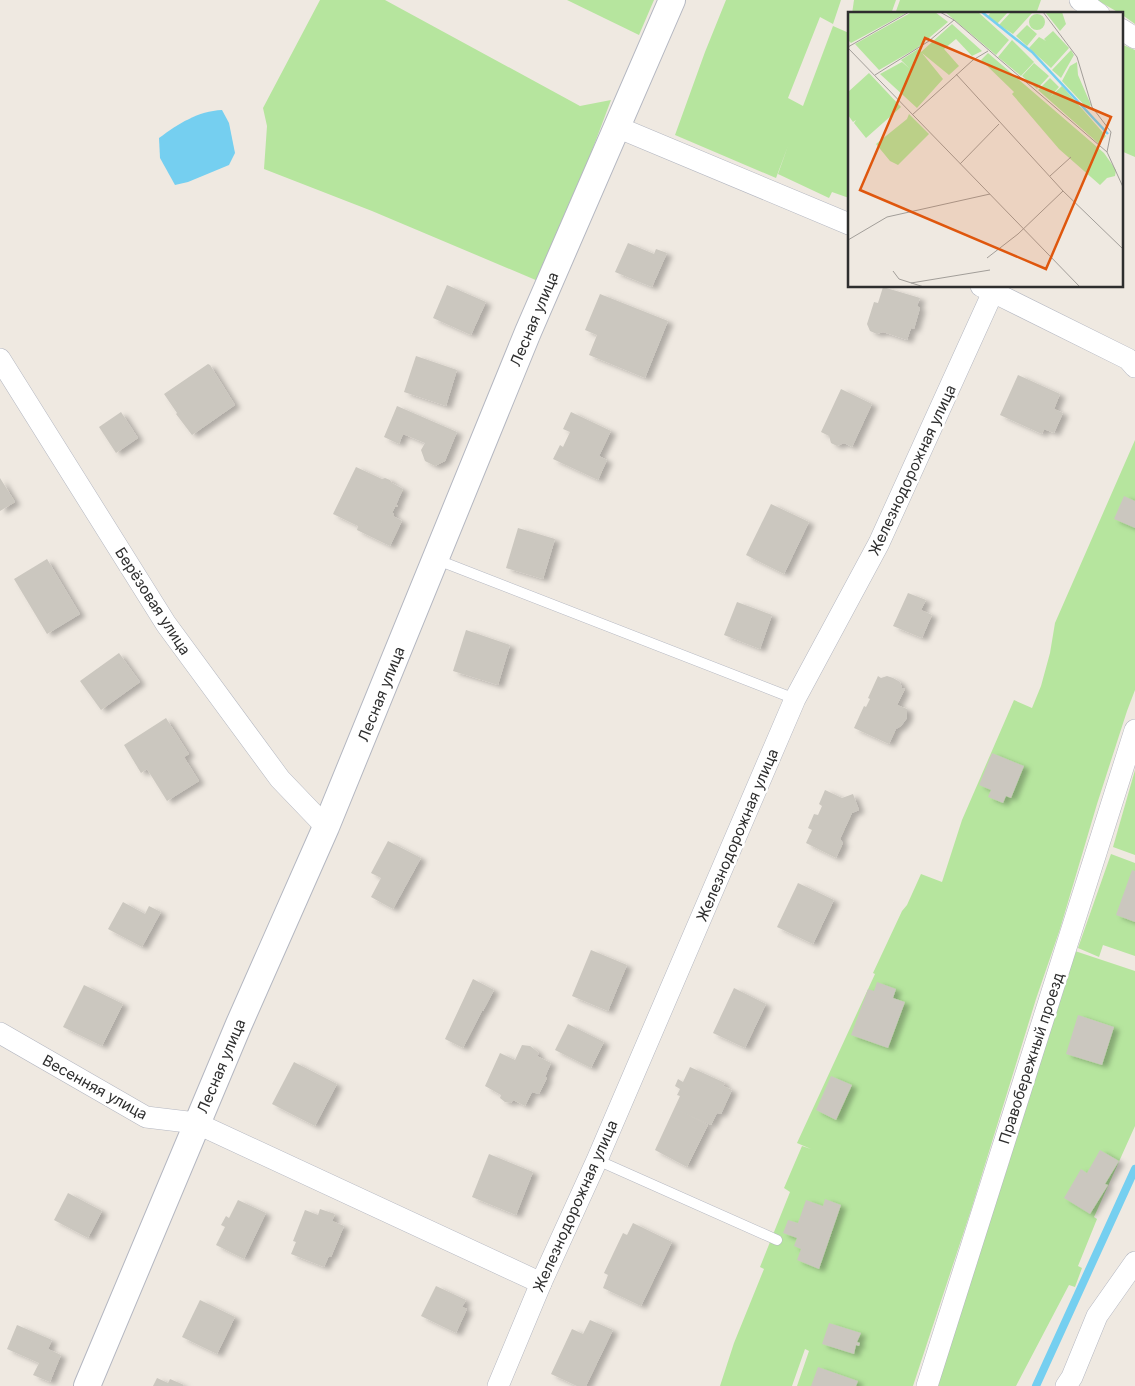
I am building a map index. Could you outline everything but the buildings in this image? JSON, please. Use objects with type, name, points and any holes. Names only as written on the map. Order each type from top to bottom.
[{"type":"street","name":"Лесная улица","points":[[87,1386],[196,1123],[326,828],[528,332],[672,0]]},
{"type":"street","points":[[1080,0],[1096,12]]},
{"type":"street","points":[[1122,30],[1135,38]]},
{"type":"street","points":[[616,127],[848,224]]},
{"type":"street","points":[[987,289],[1128,359],[1135,367]]},
{"type":"street","name":"Железнодорожная улица","points":[[498,1386],[795,699],[879,543],[987,289]]},
{"type":"street","name":"Берёзовая улица","points":[[0,359],[166,624],[280,778],[326,828]]},
{"type":"street","name":"Правобережный проезд","points":[[927,1386],[1135,730]]},
{"type":"street","name":"Весенняя улица","points":[[0,1033],[146,1117],[196,1123],[541,1283]]},
{"type":"street","points":[[1066,1386],[1072,1377],[1097,1316],[1135,1262]]},
{"type":"lane","points":[[435,559],[795,699]]},
{"type":"lane","points":[[597,1160],[777,1240]]},
{"type":"green space","points":[[320,0],[385,0],[580,106],[611,100],[575,196],[538,281],[372,211],[264,169],[267,126],[263,108]]},
{"type":"green space","points":[[567,0],[654,0],[639,35]]},
{"type":"green space","points":[[726,0],[841,0],[833,24],[820,17],[788,98],[803,106],[833,26],[848,33],[848,198],[832,192],[829,198],[778,174],[788,146],[776,178],[675,135]]},
{"type":"green space","points":[[854,0],[896,0],[892,12],[852,12]]},
{"type":"green space","points":[[900,0],[1041,0],[1037,12],[896,12]]},
{"type":"green space","points":[[1097,0],[1135,0],[1135,24],[1122,15],[1122,12],[1118,12]]},
{"type":"green space","points":[[1122,44],[1135,50],[1135,157],[1122,151]]},
{"type":"green space","points":[[1135,440],[1135,690],[1097,804],[1060,929],[1036,999],[971,1210],[913,1386],[797,1386],[809,1351],[805,1349],[792,1386],[720,1386],[734,1343],[764,1269],[760,1267],[790,1192],[784,1188],[802,1146],[811,1149],[797,1143],[875,974],[873,973],[921,874],[942,882],[962,820],[1014,700],[1032,708],[1041,686],[1050,653],[1055,623]]},
{"type":"green space","points":[[1135,770],[1135,855],[1113,847]]},
{"type":"green space","points":[[1111,854],[1135,863],[1135,956],[1103,945],[1099,957],[1078,948]]},
{"type":"green space","points":[[1075,951],[1135,971],[1135,1126],[1094,1217],[1097,1219],[1078,1266],[1082,1268],[1075,1287],[1069,1285],[1016,1386],[935,1386],[1006,1172]]},
{"type":"water","points":[[222,110],[229,123],[235,153],[229,165],[188,182],[175,185],[160,158],[159,138],[181,123],[205,113]]},
{"type":"waterway","points":[[1036,1386],[1135,1169]]}]
